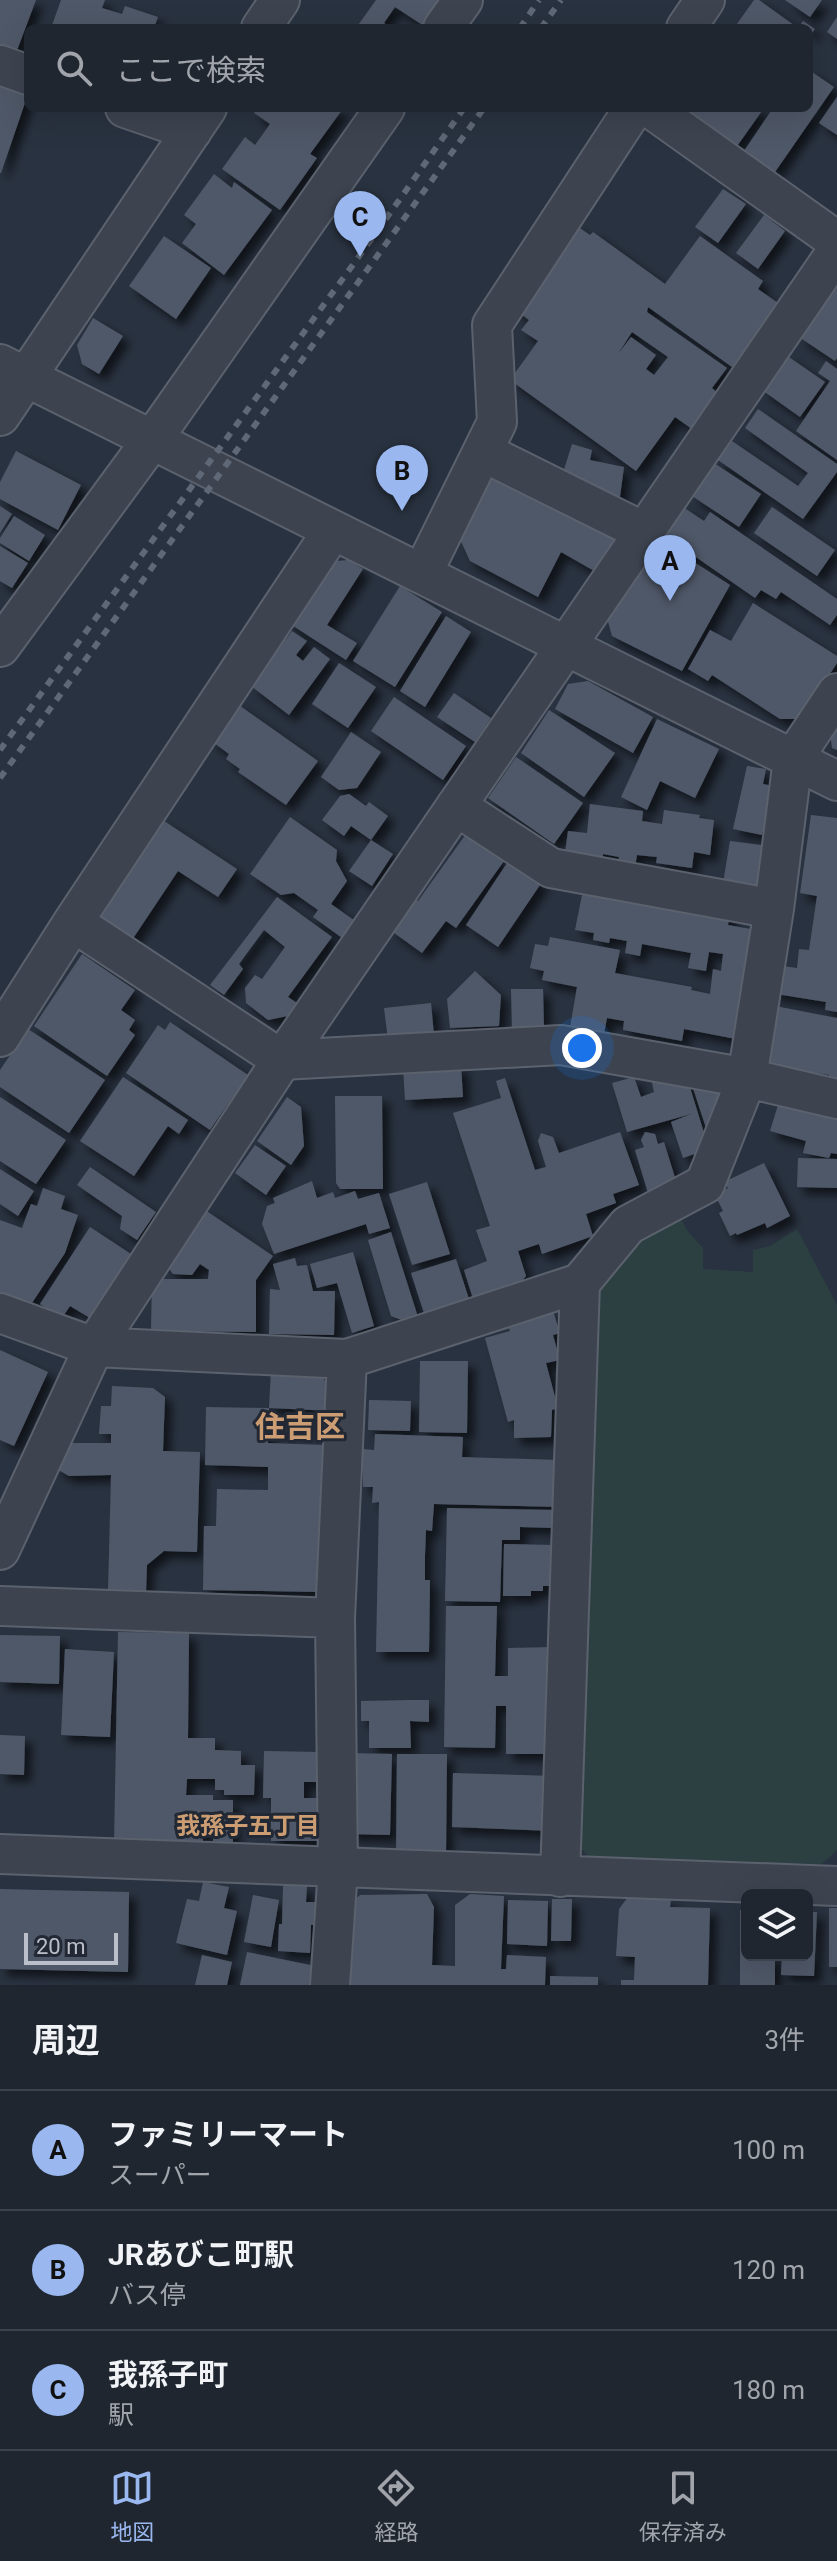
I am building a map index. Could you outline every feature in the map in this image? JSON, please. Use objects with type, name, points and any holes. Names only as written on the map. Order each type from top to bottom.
[{"type":"street","points":[[264,24],[280,0]]},
{"type":"street","points":[[446,24],[463,0]]},
{"type":"street","points":[[689,24],[705,0]]},
{"type":"street","points":[[0,65],[24,74]]},
{"type":"street","points":[[0,416],[13,370],[199,119],[152,112]]},
{"type":"street","points":[[0,647],[152,440],[382,112]]},
{"type":"street","points":[[422,574],[497,422],[492,325],[631,112]]},
{"type":"street","points":[[656,112],[837,241]]},
{"type":"street","points":[[0,1550],[94,1347],[282,1060],[837,251]]},
{"type":"street","points":[[13,370],[837,781]]},
{"type":"street","points":[[483,452],[644,532]]},
{"type":"street","points":[[0,1037],[333,530]]},
{"type":"street","points":[[0,1313],[94,1347],[347,1359],[580,1283],[628,1225],[705,1184],[747,1078],[774,909],[793,759],[837,693]]},
{"type":"street","points":[[456,806],[551,868],[774,909]]},
{"type":"street","points":[[73,922],[282,1060],[561,1045],[747,1078],[837,1099]]},
{"type":"street","points":[[560,1877],[580,1283]]},
{"type":"street","points":[[330,1985],[338,1868],[335,1618],[347,1359]]},
{"type":"street","points":[[0,1606],[335,1618]]},
{"type":"street","points":[[0,1854],[837,1886]]},
{"type":"green space","points":[[677,1213],[703,1248],[703,1269],[753,1272],[753,1250],[770,1246],[797,1229],[837,1305],[837,1850],[822,1864],[591,1858],[574,1842],[594,1290],[633,1233]]},
{"type":"building","points":[[0,0],[36,0],[27,24],[24,24],[16,53],[0,46]]},
{"type":"building","points":[[61,0],[105,0],[102,8],[122,14],[125,6],[158,17],[155,24],[52,24]]},
{"type":"building","points":[[376,0],[447,0],[430,24],[421,24],[395,7],[385,24],[359,24]]},
{"type":"building","points":[[754,0],[759,0],[792,24],[737,24]]},
{"type":"building","points":[[785,0],[822,0],[810,17]]},
{"type":"building","points":[[837,17],[837,39],[827,32]]},
{"type":"building","points":[[813,73],[834,87],[775,172],[744,151],[770,112],[813,112]]},
{"type":"building","points":[[0,84],[24,93],[24,106],[0,173]]},
{"type":"building","points":[[837,97],[837,135],[819,123]]},
{"type":"building","points":[[341,112],[310,154],[317,158],[280,210],[222,169],[245,137],[255,145],[270,124],[254,113]]},
{"type":"building","points":[[682,112],[761,112],[735,149]]},
{"type":"building","points":[[214,174],[232,188],[234,182],[272,210],[224,275],[182,243],[196,224],[184,215]]},
{"type":"building","points":[[723,189],[746,204],[718,243],[695,227]]},
{"type":"building","points":[[764,215],[785,231],[758,269],[736,253]]},
{"type":"building","points":[[574,224],[590,235],[593,232],[665,284],[700,236],[763,281],[758,289],[778,303],[732,367],[648,307],[647,312],[727,368],[712,388],[718,393],[692,429],[675,417],[636,471],[510,380],[538,341],[521,330],[529,320],[514,309]],"holes":[[[632,332],[668,357],[654,375],[646,369],[656,355],[631,337],[618,354]]]},
{"type":"building","points":[[164,236],[211,268],[176,319],[129,286]]},
{"type":"building","points":[[837,281],[837,358],[835,361],[799,337]]},
{"type":"building","points":[[93,318],[123,336],[99,374],[82,364],[77,345]]},
{"type":"building","points":[[786,355],[825,382],[800,417],[762,390]]},
{"type":"building","points":[[826,361],[837,369],[837,460],[796,431],[830,381],[818,373]]},
{"type":"building","points":[[758,409],[837,464],[837,472],[803,519],[718,460],[732,441],[798,486],[808,473],[745,428]]},
{"type":"building","points":[[572,444],[592,450],[590,460],[624,467],[619,504],[562,476]]},
{"type":"building","points":[[16,451],[81,485],[58,530],[0,499],[0,482]]},
{"type":"building","points":[[714,463],[761,494],[739,527],[692,496]]},
{"type":"building","points":[[497,470],[610,529],[615,539],[596,572],[561,552],[538,597],[470,561],[459,537]]},
{"type":"building","points":[[0,506],[12,514],[0,533]]},
{"type":"building","points":[[683,507],[704,521],[710,512],[837,599],[837,615],[830,625],[781,592],[776,599],[761,590],[755,598],[690,553],[686,557],[730,585],[682,671],[612,636],[607,618]]},
{"type":"building","points":[[772,507],[835,550],[817,576],[754,533]]},
{"type":"building","points":[[14,516],[45,535],[29,561],[0,543]]},
{"type":"building","points":[[0,546],[28,563],[12,588],[0,581]]},
{"type":"building","points":[[348,560],[363,569],[327,625],[357,643],[346,660],[287,622],[326,562]]},
{"type":"building","points":[[400,586],[442,612],[395,687],[353,661]]},
{"type":"building","points":[[753,603],[837,656],[837,663],[801,719],[780,719],[712,675],[708,681],[688,669],[710,630],[731,641]]},
{"type":"building","points":[[446,616],[471,632],[425,707],[400,691]]},
{"type":"building","points":[[292,631],[307,641],[296,655],[303,661],[314,647],[330,659],[289,715],[251,686]]},
{"type":"building","points":[[339,663],[376,687],[348,728],[312,704]]},
{"type":"building","points":[[588,681],[653,717],[633,753],[555,709],[568,684]]},
{"type":"building","points":[[454,693],[491,718],[475,742],[437,717]]},
{"type":"building","points":[[394,697],[466,746],[443,780],[371,731]]},
{"type":"building","points":[[236,703],[318,761],[286,805],[238,772],[240,769],[226,759],[229,754],[210,740]]},
{"type":"building","points":[[549,710],[615,753],[584,797],[521,753]]},
{"type":"building","points":[[837,712],[837,750],[832,748],[829,726]]},
{"type":"building","points":[[657,719],[719,749],[695,798],[660,781],[647,810],[621,797]]},
{"type":"building","points":[[351,732],[381,752],[357,788],[339,790],[321,777]]},
{"type":"building","points":[[516,757],[583,803],[554,844],[488,798]]},
{"type":"building","points":[[747,766],[766,769],[763,784],[773,786],[762,835],[733,829]]},
{"type":"building","points":[[349,794],[366,806],[369,802],[388,816],[371,840],[351,826],[344,836],[322,820],[340,796]]},
{"type":"building","points":[[590,804],[643,811],[642,821],[662,824],[664,810],[714,820],[710,855],[694,852],[692,868],[656,863],[657,857],[637,855],[635,867],[618,864],[619,857],[603,854],[603,864],[564,860],[568,831],[587,833]]},
{"type":"building","points":[[811,815],[837,818],[837,1012],[825,1010],[826,1002],[770,993],[775,965],[797,968],[799,949],[809,950],[817,896],[800,893]]},
{"type":"building","points":[[290,817],[337,850],[336,861],[347,881],[331,904],[358,923],[345,940],[313,917],[318,910],[294,893],[281,895],[250,874]]},
{"type":"building","points":[[161,819],[237,869],[218,897],[178,871],[130,943],[94,919]]},
{"type":"building","points":[[466,834],[504,861],[456,928],[446,921],[422,953],[390,930],[414,897],[418,901]]},
{"type":"building","points":[[371,840],[393,854],[372,886],[349,871]]},
{"type":"building","points":[[730,841],[769,846],[764,886],[749,893],[722,889]]},
{"type":"building","points":[[509,860],[542,882],[498,947],[466,925]]},
{"type":"building","points":[[585,880],[620,886],[617,901],[634,904],[636,892],[651,894],[649,906],[700,915],[703,902],[731,907],[728,925],[756,930],[741,1040],[684,1029],[682,1041],[623,1030],[624,1021],[607,1018],[603,1039],[569,1033],[577,987],[542,980],[544,971],[530,968],[535,944],[548,946],[550,937],[620,950],[615,973],[692,987],[691,990],[710,994],[713,969],[721,971],[723,954],[709,952],[706,971],[688,968],[691,953],[642,944],[640,956],[625,953],[627,941],[610,938],[609,943],[593,940],[594,933],[575,930]]},
{"type":"building","points":[[277,897],[332,937],[288,997],[297,1003],[288,1016],[268,1020],[246,1003],[245,988],[255,975],[262,979],[285,947],[264,930],[239,964],[243,969],[224,995],[210,985]]},
{"type":"building","points":[[82,954],[135,990],[121,1010],[135,1020],[129,1030],[135,1035],[107,1076],[34,1026]]},
{"type":"building","points":[[475,971],[501,995],[499,1026],[450,1028],[447,999]]},
{"type":"building","points":[[511,989],[543,989],[544,1028],[512,1029]]},
{"type":"building","points":[[431,1003],[434,1035],[388,1040],[384,1008]]},
{"type":"building","points":[[775,1006],[837,1018],[837,1088],[828,1086],[829,1075],[773,1066],[767,1056]]},
{"type":"building","points":[[170,1022],[248,1075],[210,1130],[126,1073],[158,1025],[165,1030]]},
{"type":"building","points":[[28,1029],[105,1080],[69,1133],[0,1087],[0,1070]]},
{"type":"building","points":[[461,1065],[463,1097],[405,1100],[403,1068]]},
{"type":"building","points":[[684,1068],[709,1149],[683,1158],[671,1122],[691,1114],[627,1132],[612,1083],[634,1077],[641,1097],[654,1092],[651,1078]]},
{"type":"building","points":[[123,1077],[188,1120],[179,1134],[168,1126],[134,1176],[80,1141]]},
{"type":"building","points":[[505,1078],[535,1170],[546,1167],[538,1141],[541,1133],[553,1137],[559,1153],[620,1132],[639,1185],[613,1194],[616,1203],[586,1214],[593,1236],[542,1254],[539,1244],[518,1251],[526,1276],[515,1290],[474,1302],[464,1270],[487,1261],[476,1230],[490,1226],[453,1113],[501,1098],[496,1081]]},
{"type":"building","points":[[692,1085],[716,1086],[725,1111],[717,1125],[706,1128]]},
{"type":"building","points":[[335,1096],[382,1096],[383,1189],[340,1189],[336,1183]]},
{"type":"building","points":[[0,1097],[66,1140],[36,1184],[0,1161]]},
{"type":"building","points":[[287,1097],[301,1107],[304,1146],[291,1165],[257,1141]]},
{"type":"building","points":[[778,1105],[837,1120],[837,1154],[831,1153],[829,1158],[803,1153],[806,1141],[770,1131]]},
{"type":"building","points":[[645,1132],[655,1134],[658,1144],[664,1142],[677,1184],[648,1193],[635,1150],[644,1147],[641,1140]]},
{"type":"building","points":[[255,1145],[286,1166],[266,1195],[235,1173]]},
{"type":"building","points":[[798,1158],[837,1159],[837,1188],[797,1187]]},
{"type":"building","points":[[764,1163],[790,1216],[767,1228],[765,1223],[730,1236],[719,1213],[723,1211],[715,1195],[728,1188],[724,1182]]},
{"type":"building","points":[[90,1167],[156,1212],[137,1240],[120,1229],[122,1216],[77,1185]]},
{"type":"building","points":[[0,1169],[34,1191],[18,1216],[0,1204]]},
{"type":"building","points":[[312,1181],[317,1198],[333,1192],[335,1198],[355,1191],[358,1199],[379,1193],[390,1228],[369,1234],[366,1224],[274,1254],[262,1224],[267,1206],[275,1203],[273,1198]]},
{"type":"building","points":[[427,1182],[450,1254],[412,1265],[389,1194]]},
{"type":"building","points":[[43,1188],[65,1196],[61,1209],[78,1215],[65,1253],[30,1306],[0,1296],[0,1220],[22,1228],[31,1204],[37,1206]]},
{"type":"building","points":[[205,1210],[273,1256],[256,1280],[256,1332],[151,1331],[152,1279],[208,1279],[209,1270],[200,1264],[192,1275],[173,1274],[166,1265]]},
{"type":"building","points":[[90,1227],[131,1254],[90,1318],[70,1306],[62,1318],[40,1304]]},
{"type":"building","points":[[391,1232],[418,1317],[404,1321],[391,1316],[368,1240]]},
{"type":"building","points":[[353,1252],[374,1326],[352,1333],[337,1283],[317,1288],[310,1264]]},
{"type":"building","points":[[295,1258],[297,1266],[307,1265],[313,1291],[335,1291],[334,1335],[269,1334],[270,1289],[280,1290],[273,1264]]},
{"type":"building","points":[[456,1259],[469,1299],[424,1313],[411,1273]]},
{"type":"building","points":[[553,1311],[560,1333],[553,1335],[560,1360],[546,1363],[558,1408],[552,1410],[551,1437],[514,1438],[514,1420],[508,1422],[485,1338],[510,1331],[508,1325]]},
{"type":"building","points":[[0,1350],[48,1372],[14,1446],[0,1440]]},
{"type":"building","points":[[420,1361],[468,1361],[467,1433],[419,1432]]},
{"type":"building","points":[[271,1369],[314,1372],[313,1377],[322,1377],[334,1392],[333,1411],[269,1408]]},
{"type":"building","points":[[112,1386],[153,1388],[165,1397],[163,1451],[200,1452],[197,1552],[164,1551],[147,1565],[146,1593],[108,1591],[111,1475],[69,1476],[55,1468],[68,1443],[111,1443],[111,1434],[99,1434],[101,1406],[111,1406]]},
{"type":"building","points":[[369,1400],[411,1401],[410,1431],[368,1430]]},
{"type":"building","points":[[206,1407],[269,1408],[268,1443],[324,1445],[320,1592],[203,1590],[204,1526],[216,1526],[217,1489],[268,1490],[268,1467],[205,1465]]},
{"type":"building","points":[[375,1434],[463,1437],[462,1457],[561,1460],[560,1507],[434,1504],[432,1531],[426,1530],[425,1555],[425,1580],[430,1580],[429,1652],[376,1652],[379,1502],[372,1503],[373,1487],[363,1487],[363,1449],[374,1450]]},
{"type":"building","points":[[447,1508],[555,1510],[554,1528],[520,1527],[520,1540],[502,1540],[500,1602],[445,1601]]},
{"type":"building","points":[[504,1544],[555,1545],[555,1586],[543,1586],[543,1591],[531,1591],[531,1596],[503,1596]]},
{"type":"building","points":[[446,1606],[497,1606],[495,1676],[508,1676],[508,1648],[555,1647],[556,1754],[506,1754],[506,1706],[496,1706],[495,1748],[444,1747]]},
{"type":"building","points":[[118,1632],[189,1633],[188,1738],[215,1738],[215,1750],[241,1751],[241,1765],[255,1765],[254,1795],[224,1795],[224,1790],[215,1790],[215,1779],[187,1779],[186,1795],[213,1795],[213,1800],[233,1800],[233,1846],[213,1846],[213,1830],[203,1830],[203,1846],[114,1845]]},
{"type":"building","points":[[0,1635],[60,1636],[59,1684],[0,1682]]},
{"type":"building","points":[[65,1649],[114,1652],[110,1737],[61,1735]]},
{"type":"building","points":[[429,1700],[429,1722],[410,1721],[411,1748],[369,1748],[369,1721],[361,1721],[361,1701]]},
{"type":"building","points":[[0,1735],[25,1736],[24,1775],[0,1774]]},
{"type":"building","points":[[264,1751],[321,1752],[321,1782],[304,1782],[304,1798],[322,1798],[322,1841],[271,1841],[271,1798],[263,1798]]},
{"type":"building","points":[[349,1753],[392,1754],[390,1835],[348,1834]]},
{"type":"building","points":[[397,1754],[447,1754],[446,1856],[396,1856]]},
{"type":"building","points":[[453,1773],[554,1776],[553,1831],[452,1827]]},
{"type":"building","points":[[203,1882],[229,1887],[224,1908],[237,1911],[227,1955],[176,1943],[187,1899],[199,1901]]},
{"type":"building","points":[[283,1886],[307,1886],[306,1902],[318,1902],[317,1925],[311,1925],[310,1953],[278,1951]]},
{"type":"building","points":[[0,1889],[129,1892],[128,1972],[0,1969]]},
{"type":"building","points":[[427,1894],[434,1907],[432,1965],[455,1966],[455,1905],[470,1894],[504,1896],[501,1969],[506,1969],[507,1955],[546,1957],[545,1985],[344,1985],[346,1907],[360,1895]]},
{"type":"building","points":[[253,1895],[279,1900],[271,1947],[244,1942]]},
{"type":"building","points":[[628,1897],[671,1900],[670,1907],[710,1908],[708,1985],[621,1985],[621,1980],[634,1980],[635,1957],[616,1956],[619,1909]]},
{"type":"building","points":[[552,1899],[572,1899],[571,1941],[551,1941]]},
{"type":"building","points":[[508,1900],[548,1901],[547,1946],[507,1944]]},
{"type":"building","points":[[829,1908],[837,1908],[837,1967],[829,1967]]},
{"type":"building","points":[[741,1910],[741,1961],[775,1961],[775,1985],[740,1985]]},
{"type":"building","points":[[813,1912],[817,1912],[814,1976],[781,1975],[782,1961],[813,1961]]},
{"type":"building","points":[[247,1952],[315,1966],[311,1985],[240,1985]]},
{"type":"building","points":[[202,1955],[232,1962],[227,1985],[195,1985]]},
{"type":"building","points":[[550,1976],[598,1977],[598,1985],[550,1985]]},
{"type":"railway","points":[[523,24],[539,0]]},
{"type":"railway","points":[[544,24],[561,0]]},
{"type":"railway","points":[[0,750],[461,112]]},
{"type":"railway","points":[[0,778],[481,112]]},
{"type":"place","name":"我孫子町","points":[[360,257]]},
{"type":"place","name":"JRあびこ町駅","points":[[402,511]]},
{"type":"place","name":"ファミリーマート","points":[[670,601]]},
{"type":"district","name":"住吉区","points":[[300,1426]]},
{"type":"district","name":"我孫子五丁目","points":[[248,1826]]}]
